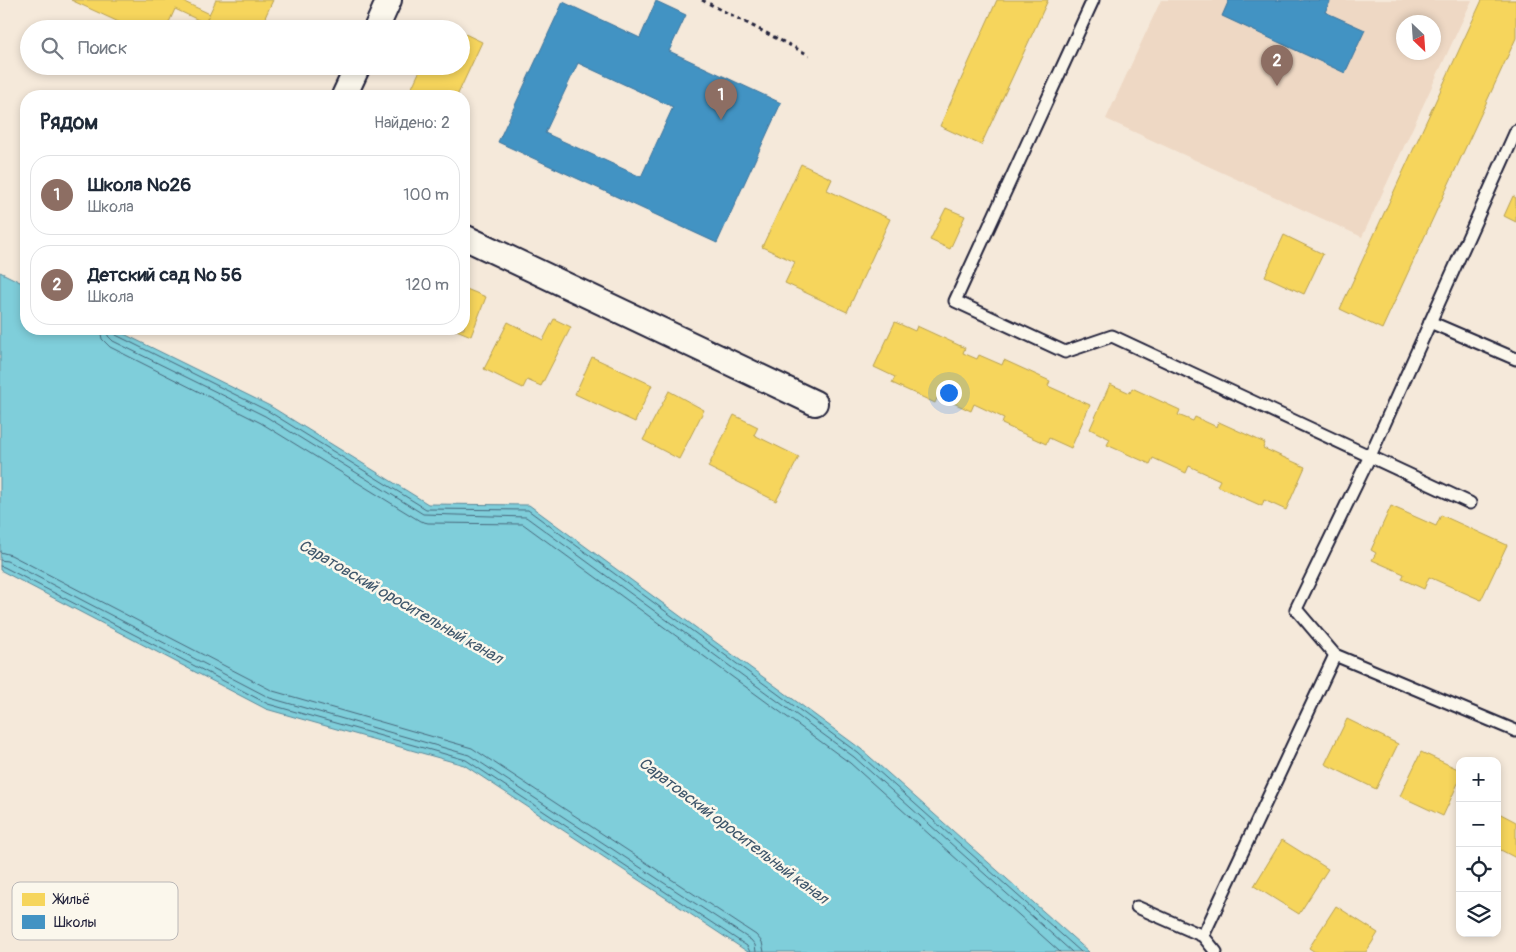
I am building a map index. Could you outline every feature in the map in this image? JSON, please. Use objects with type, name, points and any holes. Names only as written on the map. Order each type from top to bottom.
[{"type":"street","points":[[380,20],[389,0]]},
{"type":"street","points":[[347,90],[354,75]]},
{"type":"street","points":[[470,240],[815,403]]},
{"type":"lane","points":[[1093,0],[955,301],[1066,352],[1112,336],[1470,503]]},
{"type":"lane","points":[[1516,131],[1370,456],[1296,609],[1335,655],[1516,731]]},
{"type":"lane","points":[[1430,322],[1516,359]]},
{"type":"lane","points":[[1203,936],[1335,655]]},
{"type":"lane","points":[[1137,907],[1203,936],[1216,952]]},
{"type":"path","points":[[702,0],[809,55]]},
{"type":"shaded area","points":[[1161,0],[1472,0],[1362,237],[1106,119]]},
{"type":"water","name":"Саратовский оросительный канал","points":[[0,272],[20,282],[20,335],[126,335],[270,406],[428,504],[529,505],[861,749],[1089,952],[748,952],[464,765],[266,709],[0,570]]},
{"type":"building: Жильё","points":[[71,0],[180,0],[210,14],[207,20],[199,20],[175,9],[170,20],[114,20]]},
{"type":"building: Жильё","points":[[216,0],[273,0],[264,20],[206,20]]},
{"type":"building: Жильё","points":[[997,0],[1048,0],[981,145],[940,126]]},
{"type":"building: Жильё","points":[[1482,0],[1516,0],[1516,38],[1382,329],[1340,309]]},
{"type":"building: Жильё","points":[[470,36],[482,42],[470,68]]},
{"type":"building: Жильё","points":[[418,75],[467,75],[460,90],[411,90]]},
{"type":"building: Жильё","points":[[801,164],[832,179],[827,190],[890,219],[847,312],[785,283],[795,262],[762,247]]},
{"type":"building: Жильё","points":[[1513,196],[1516,198],[1516,222],[1504,216]]},
{"type":"building: Жильё","points":[[946,208],[965,216],[950,249],[930,240]]},
{"type":"building: Жильё","points":[[1284,235],[1323,254],[1304,294],[1265,276]]},
{"type":"building: Жильё","points":[[470,290],[486,297],[471,336],[469,335]]},
{"type":"building: Жильё","points":[[554,319],[571,327],[541,386],[527,380],[523,388],[484,369],[508,322],[543,340]]},
{"type":"building: Жильё","points":[[895,322],[915,331],[917,326],[965,348],[963,353],[977,359],[979,355],[1002,365],[1004,360],[1050,381],[1048,386],[1090,405],[1071,448],[1049,438],[1046,444],[1002,424],[1004,418],[974,404],[971,411],[938,396],[935,403],[892,383],[895,377],[874,367]]},
{"type":"building: Жильё","points":[[592,357],[652,385],[635,422],[575,394]]},
{"type":"building: Жильё","points":[[1110,384],[1130,393],[1132,388],[1180,410],[1178,415],[1193,421],[1195,417],[1217,427],[1219,422],[1265,443],[1263,448],[1305,467],[1286,510],[1264,500],[1262,506],[1217,486],[1220,480],[1189,466],[1186,473],[1153,458],[1150,464],[1107,445],[1110,439],[1090,429]]},
{"type":"building: Жильё","points":[[669,391],[704,410],[679,459],[643,440]]},
{"type":"building: Жильё","points":[[734,415],[758,427],[754,435],[799,457],[776,501],[708,467]]},
{"type":"building: Жильё","points":[[1391,506],[1436,526],[1441,515],[1507,545],[1481,600],[1429,577],[1424,589],[1402,579],[1404,574],[1372,560],[1376,553],[1371,550]]},
{"type":"building: Жильё","points":[[1347,719],[1398,744],[1376,789],[1325,764]]},
{"type":"building: Жильё","points":[[1421,752],[1456,768],[1456,788],[1443,816],[1400,796]]},
{"type":"building: Жильё","points":[[1501,814],[1516,822],[1516,858],[1501,850]]},
{"type":"building: Жильё","points":[[1282,840],[1328,869],[1299,914],[1254,886]]},
{"type":"building: Жильё","points":[[1336,906],[1378,933],[1366,952],[1315,952],[1309,948]]},
{"type":"building: Школы","points":[[1229,0],[1331,0],[1325,12],[1365,30],[1345,73],[1222,16]]},
{"type":"building: Школы","points":[[656,1],[686,15],[669,51],[781,103],[717,243],[498,142],[563,2],[640,38]],"holes":[[[578,63],[673,107],[641,177],[545,133]]]},
{"type":"place","name":"Детский сад № 56","points":[[1277,86]]},
{"type":"place","name":"Школа №26","points":[[721,120]]}]
